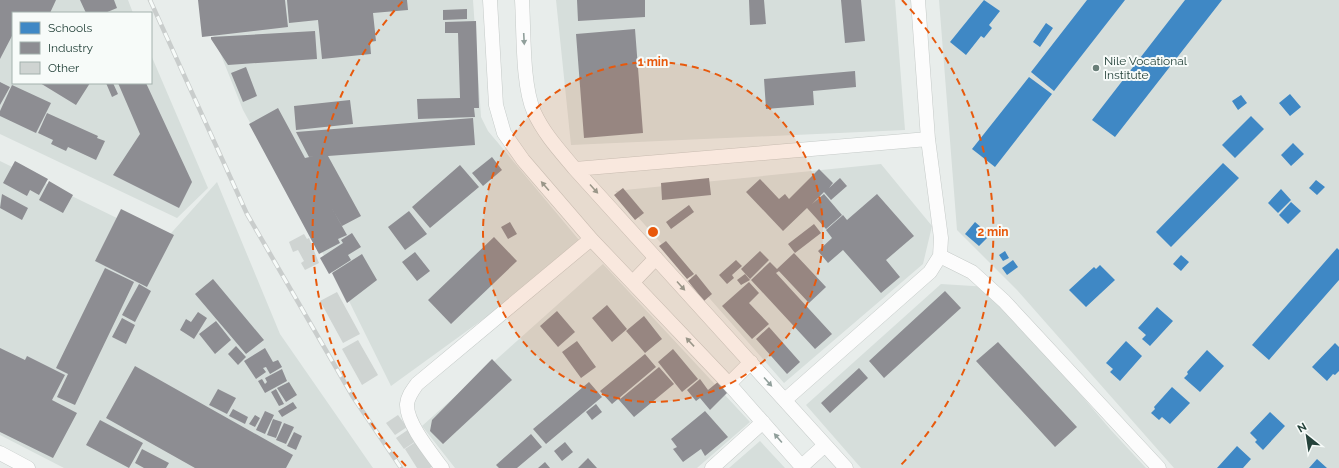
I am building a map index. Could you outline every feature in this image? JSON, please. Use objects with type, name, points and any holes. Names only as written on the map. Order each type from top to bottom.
[{"type":"street","points":[[490,0],[496,105],[504,133],[523,160],[591,239],[729,384],[803,467],[825,445]]},
{"type":"street","points":[[522,0],[527,88],[534,112],[548,136],[575,169],[846,468]]},
{"type":"street","points":[[785,400],[930,272],[940,256],[941,238],[928,139],[918,0]]},
{"type":"street","points":[[575,169],[928,139]]},
{"type":"street","points":[[442,468],[422,440],[409,415],[407,405],[409,395],[417,384],[591,239]]},
{"type":"street","points":[[940,256],[972,272],[1004,301],[1159,468]]},
{"type":"street","points":[[633,282],[656,258]]},
{"type":"street","points":[[729,384],[751,362]]},
{"type":"street","points":[[712,468],[763,422]]},
{"type":"street","points":[[0,453],[28,468]]},
{"type":"shaded area","points":[[0,0],[128,0],[133,12],[12,12],[12,84],[152,84],[152,57],[208,188],[177,218],[0,134]]},
{"type":"shaded area","points":[[199,0],[473,0],[481,117],[488,131],[584,246],[391,386],[348,299],[243,110]]},
{"type":"shaded area","points":[[556,0],[895,0],[905,130],[571,145]]},
{"type":"shaded area","points":[[939,0],[1339,0],[1339,468],[1174,468],[1017,290],[957,230]]},
{"type":"shaded area","points":[[0,161],[164,241],[217,182],[280,334],[373,468],[64,468],[0,435]]},
{"type":"shaded area","points":[[881,164],[932,226],[923,264],[784,383],[615,191]]},
{"type":"shaded area","points":[[603,264],[750,422],[697,468],[455,468],[422,426]]},
{"type":"shaded area","points":[[941,284],[989,287],[1110,429],[1146,468],[861,468],[806,405]]},
{"type":"shaded area","points":[[760,441],[785,468],[729,468]]},
{"type":"building: Schools","points":[[984,0],[1000,11],[989,25],[992,28],[984,38],[981,36],[966,55],[950,42]]},
{"type":"building: Schools","points":[[1087,0],[1125,0],[1054,91],[1031,72]]},
{"type":"building: Schools","points":[[1185,0],[1222,0],[1115,137],[1092,120]]},
{"type":"building: Schools","points":[[1046,23],[1053,28],[1040,47],[1033,42]]},
{"type":"building: Schools","points":[[1029,77],[1052,94],[995,167],[972,149]]},
{"type":"building: Schools","points":[[1290,94],[1301,107],[1290,116],[1279,103]]},
{"type":"building: Schools","points":[[1241,95],[1247,103],[1238,110],[1232,101]]},
{"type":"building: Schools","points":[[1251,116],[1264,129],[1235,158],[1222,145]]},
{"type":"building: Schools","points":[[1293,143],[1304,154],[1291,166],[1281,155]]},
{"type":"building: Schools","points":[[1223,163],[1239,178],[1171,247],[1156,232]]},
{"type":"building: Schools","points":[[1316,180],[1325,187],[1317,195],[1309,188]]},
{"type":"building: Schools","points":[[1281,189],[1291,200],[1278,213],[1268,203]]},
{"type":"building: Schools","points":[[1291,202],[1301,211],[1288,224],[1279,215]]},
{"type":"building: Schools","points":[[975,222],[990,235],[979,246],[965,234]]},
{"type":"building: Schools","points":[[1337,248],[1339,250],[1339,280],[1269,360],[1252,345]]},
{"type":"building: Schools","points":[[1005,251],[1009,258],[1003,261],[999,255]]},
{"type":"building: Schools","points":[[1181,255],[1189,262],[1181,271],[1173,264]]},
{"type":"building: Schools","points":[[1013,260],[1018,267],[1007,275],[1002,268]]},
{"type":"building: Schools","points":[[1100,265],[1115,280],[1086,307],[1069,290],[1094,267],[1096,269]]},
{"type":"building: Schools","points":[[1157,307],[1173,321],[1150,346],[1142,339],[1146,335],[1138,328]]},
{"type":"building: Schools","points":[[1126,341],[1142,356],[1120,381],[1110,372],[1113,369],[1106,363]]},
{"type":"building: Schools","points":[[1335,343],[1339,347],[1339,371],[1335,375],[1333,374],[1327,381],[1312,367]]},
{"type":"building: Schools","points":[[1207,350],[1224,366],[1200,392],[1184,378],[1188,374],[1187,372]]},
{"type":"building: Schools","points":[[1172,387],[1190,403],[1170,424],[1162,417],[1159,420],[1151,413],[1155,409],[1154,407]]},
{"type":"building: Schools","points":[[1270,412],[1285,426],[1263,450],[1255,442],[1257,440],[1250,433]]},
{"type":"building: Schools","points":[[1237,446],[1251,459],[1243,468],[1217,468]]},
{"type":"building: Schools","points":[[1317,459],[1327,468],[1309,468]]},
{"type":"building: Industry","points":[[0,0],[56,0],[50,12],[12,12],[12,36],[0,59]]},
{"type":"building: Industry","points":[[80,0],[114,0],[117,8],[107,12],[86,12]]},
{"type":"building: Industry","points":[[198,0],[285,0],[288,27],[202,37]]},
{"type":"building: Industry","points":[[287,0],[407,0],[408,10],[373,13],[376,41],[370,42],[371,54],[322,59],[318,20],[289,23]]},
{"type":"building: Industry","points":[[577,0],[645,0],[645,17],[578,21]]},
{"type":"building: Industry","points":[[749,0],[764,0],[766,24],[750,25]]},
{"type":"building: Industry","points":[[841,0],[861,0],[865,41],[845,43]]},
{"type":"building: Industry","points":[[467,9],[467,19],[443,20],[443,10]]},
{"type":"building: Industry","points":[[476,21],[479,108],[474,108],[475,117],[418,119],[417,99],[460,98],[458,33],[445,33],[445,22]]},
{"type":"building: Industry","points":[[635,29],[643,133],[584,138],[576,34]]},
{"type":"building: Industry","points":[[315,31],[317,59],[228,65],[211,39],[211,37]]},
{"type":"building: Industry","points":[[246,67],[257,96],[243,102],[231,73]]},
{"type":"building: Industry","points":[[855,71],[856,87],[813,91],[814,105],[766,109],[764,79]]},
{"type":"building: Industry","points":[[0,82],[10,87],[0,105]]},
{"type":"building: Industry","points":[[42,84],[89,84],[76,105]]},
{"type":"building: Industry","points":[[106,84],[113,84],[118,94],[112,97]]},
{"type":"building: Industry","points":[[118,84],[146,84],[192,182],[179,208],[113,175],[140,134]]},
{"type":"building: Industry","points":[[12,85],[51,103],[36,133],[0,116],[0,111]]},
{"type":"building: Industry","points":[[350,100],[353,124],[296,130],[294,106]]},
{"type":"building: Industry","points":[[278,108],[305,158],[314,156],[309,157],[296,132],[473,118],[475,145],[328,156],[361,216],[342,226],[330,205],[347,235],[338,239],[340,243],[319,254],[249,124]]},
{"type":"building: Industry","points":[[47,113],[98,136],[97,138],[105,141],[96,160],[68,147],[66,151],[51,144],[53,140],[38,133]]},
{"type":"building: Industry","points":[[492,157],[502,170],[483,186],[472,173]]},
{"type":"building: Industry","points":[[15,161],[48,179],[39,195],[30,190],[27,196],[3,183]]},
{"type":"building: Industry","points":[[460,165],[479,187],[430,228],[412,207]]},
{"type":"building: Industry","points":[[819,169],[833,183],[829,188],[840,178],[847,186],[831,200],[824,192],[812,204],[824,194],[842,215],[826,229],[807,208],[783,231],[746,192],[760,179],[779,199],[785,194],[789,199]]},
{"type":"building: Industry","points":[[709,178],[711,195],[662,200],[661,183]]},
{"type":"building: Industry","points":[[49,181],[73,195],[63,213],[39,200]]},
{"type":"building: Industry","points":[[623,188],[644,213],[635,220],[614,195]]},
{"type":"building: Industry","points":[[2,194],[28,208],[22,220],[0,208]]},
{"type":"building: Industry","points":[[877,194],[914,236],[886,260],[900,277],[881,293],[843,250],[828,263],[818,251],[832,238],[826,230],[843,215],[847,220]]},
{"type":"building: Industry","points":[[689,205],[694,212],[671,229],[666,222]]},
{"type":"building: Industry","points":[[121,209],[174,235],[147,287],[95,261]]},
{"type":"building: Industry","points":[[409,211],[427,234],[405,250],[388,227]]},
{"type":"building: Industry","points":[[510,222],[517,234],[508,239],[501,227]]},
{"type":"building: Industry","points":[[814,224],[821,233],[795,253],[788,244]]},
{"type":"building: Industry","points":[[352,233],[361,247],[348,255],[351,260],[329,274],[320,258],[343,243],[341,240]]},
{"type":"building: Industry","points":[[494,237],[517,261],[451,324],[428,300]]},
{"type":"building: Industry","points":[[666,241],[694,274],[687,279],[659,246]]},
{"type":"building: Industry","points":[[760,251],[769,260],[750,279],[741,269]]},
{"type":"building: Industry","points":[[415,252],[430,271],[417,281],[402,262]]},
{"type":"building: Industry","points":[[794,253],[826,287],[809,303],[777,269]]},
{"type":"building: Industry","points":[[362,254],[377,280],[347,303],[332,273]]},
{"type":"building: Industry","points":[[736,260],[742,266],[732,275],[734,278],[727,284],[719,275]]},
{"type":"building: Industry","points":[[770,262],[779,271],[776,273],[832,334],[815,349],[751,280]]},
{"type":"building: Industry","points":[[105,268],[134,282],[75,405],[57,397],[68,374],[56,368]]},
{"type":"building: Industry","points":[[696,274],[712,294],[704,301],[688,281]]},
{"type":"building: Industry","points":[[745,274],[750,280],[741,285],[737,280]]},
{"type":"building: Industry","points":[[213,279],[264,340],[246,354],[195,294]]},
{"type":"building: Industry","points":[[749,282],[759,293],[749,303],[769,324],[752,339],[722,306]]},
{"type":"building: Industry","points":[[139,284],[151,291],[135,322],[122,315]]},
{"type":"building: Industry","points":[[945,291],[961,308],[884,378],[869,361]]},
{"type":"building: Industry","points":[[607,305],[627,329],[612,342],[592,318]]},
{"type":"building: Industry","points":[[557,311],[575,332],[558,347],[540,326]]},
{"type":"building: Industry","points":[[198,312],[207,318],[194,339],[180,330],[186,319],[191,322]]},
{"type":"building: Industry","points":[[644,316],[662,339],[645,353],[626,331]]},
{"type":"building: Industry","points":[[122,318],[135,325],[126,344],[112,337]]},
{"type":"building: Industry","points":[[216,321],[231,340],[215,354],[199,334]]},
{"type":"building: Industry","points":[[769,327],[800,362],[787,374],[756,339]]},
{"type":"building: Industry","points":[[577,341],[596,367],[581,378],[562,352]]},
{"type":"building: Industry","points":[[998,342],[1077,427],[1055,447],[976,361]]},
{"type":"building: Industry","points":[[236,346],[246,357],[238,365],[228,354]]},
{"type":"building: Industry","points":[[0,348],[25,360],[27,356],[65,375],[52,400],[77,413],[53,458],[0,432]]},
{"type":"building: Industry","points":[[265,348],[273,362],[278,360],[282,367],[270,374],[266,367],[263,368],[266,372],[256,379],[244,361]]},
{"type":"building: Industry","points":[[673,349],[698,379],[682,392],[658,362]]},
{"type":"building: Industry","points":[[645,354],[656,367],[612,404],[600,391]]},
{"type":"building: Industry","points":[[492,359],[512,380],[443,444],[430,431],[432,420]]},
{"type":"building: Industry","points":[[135,366],[293,455],[286,468],[195,468],[106,418]]},
{"type":"building: Industry","points":[[659,367],[674,384],[634,417],[619,400]]},
{"type":"building: Industry","points":[[859,368],[868,378],[830,413],[821,403]]},
{"type":"building: Industry","points":[[282,369],[287,381],[265,393],[258,381],[262,379],[265,384],[267,382],[265,378]]},
{"type":"building: Industry","points":[[700,379],[708,390],[719,381],[728,392],[710,410],[700,398],[696,401],[687,390]]},
{"type":"building: Industry","points":[[289,382],[297,395],[286,402],[277,388]]},
{"type":"building: Industry","points":[[589,382],[602,397],[546,444],[533,429]]},
{"type":"building: Industry","points":[[218,389],[236,398],[227,414],[209,405]]},
{"type":"building: Industry","points":[[276,389],[284,404],[279,406],[271,392]]},
{"type":"building: Industry","points":[[293,402],[297,408],[282,417],[278,411]]},
{"type":"building: Industry","points":[[596,404],[602,412],[592,420],[586,412]]},
{"type":"building: Industry","points":[[233,409],[248,417],[245,424],[229,416]]},
{"type":"building: Industry","points":[[265,411],[274,415],[265,434],[256,430]]},
{"type":"building: Industry","points":[[705,411],[728,437],[705,456],[701,449],[683,462],[673,449],[677,447],[671,439]]},
{"type":"building: Industry","points":[[255,415],[260,418],[255,427],[249,424]]},
{"type":"building: Industry","points":[[273,419],[282,422],[276,438],[267,435]]},
{"type":"building: Industry","points":[[100,420],[143,443],[129,468],[86,445]]},
{"type":"building: Industry","points":[[284,423],[294,427],[286,444],[276,440]]},
{"type":"building: Industry","points":[[294,432],[302,436],[296,450],[287,446]]},
{"type":"building: Industry","points":[[531,434],[542,447],[517,468],[499,468],[496,465]]},
{"type":"building: Industry","points":[[565,442],[573,452],[562,461],[554,451]]},
{"type":"building: Industry","points":[[142,449],[169,463],[166,468],[144,468],[135,463]]},
{"type":"building: Industry","points":[[588,458],[597,468],[578,468]]},
{"type":"building: Industry","points":[[545,462],[550,468],[538,468]]},
{"type":"building: Other","points":[[304,234],[307,239],[309,238],[319,263],[305,270],[301,263],[304,261],[298,250],[293,252],[289,242]]},
{"type":"building: Other","points":[[337,292],[360,334],[343,343],[320,301]]},
{"type":"building: Other","points":[[358,340],[378,375],[362,385],[342,349]]},
{"type":"building: Other","points":[[398,415],[407,427],[395,435],[386,423]]},
{"type":"building: Other","points":[[409,429],[416,441],[404,449],[396,438]]},
{"type":"building: Other","points":[[417,441],[434,466],[430,468],[417,468],[405,449]]},
{"type":"railway","points":[[150,0],[247,214],[353,397],[401,468]]},
{"type":"place","name":"Nile Vocational Institute","points":[[1096,68]]}]
